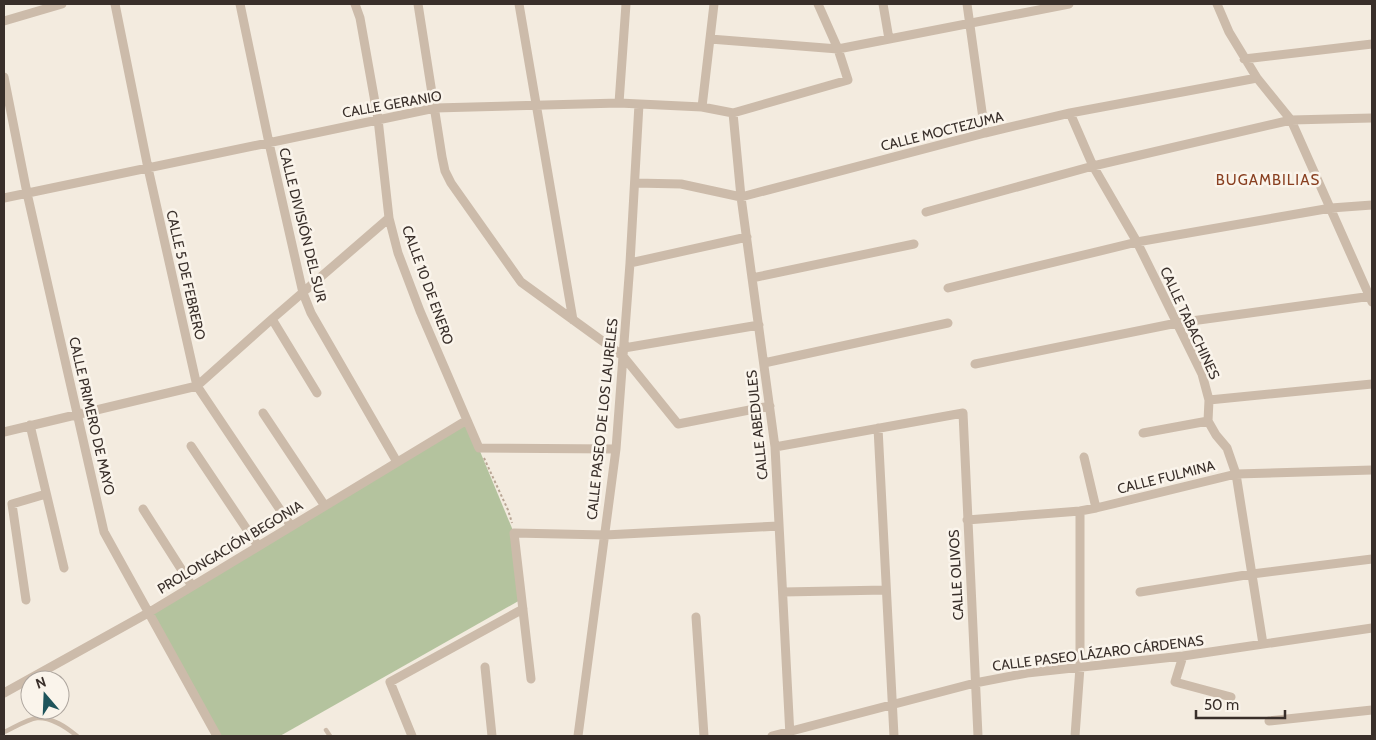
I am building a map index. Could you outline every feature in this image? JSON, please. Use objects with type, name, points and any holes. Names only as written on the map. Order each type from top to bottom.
[{"type":"street","name":"CALLE 5 DE FEBRERO","points":[[116,4],[148,168],[197,386],[291,526]]},
{"type":"street","name":"CALLE DIVISIÓN DEL SUR","points":[[240,4],[302,293],[311,313],[398,462]]},
{"type":"street","name":"CALLE 10 DE ENERO","points":[[356,4],[378,120],[389,218],[398,253],[420,311],[480,448]]},
{"type":"street","points":[[418,4],[445,171],[451,183],[521,282],[573,320],[624,352],[678,424],[770,406]]},
{"type":"street","points":[[519,4],[573,320]]},
{"type":"street","points":[[619,103],[626,4]]},
{"type":"street","points":[[702,107],[714,4]]},
{"type":"street","points":[[818,4],[838,49]]},
{"type":"street","points":[[883,4],[889,39]]},
{"type":"street","points":[[967,4],[985,133]]},
{"type":"street","points":[[710,39],[838,49],[1069,4]]},
{"type":"street","points":[[975,364],[1177,323],[1372,298],[1292,120],[1256,78],[1244,59],[1217,4]]},
{"type":"street","points":[[4,21],[56,5]]},
{"type":"street","points":[[1244,59],[1372,44]]},
{"type":"street","name":"CALLE GERANIO","points":[[4,198],[435,108],[619,103],[702,107],[733,113],[848,80],[838,49]]},
{"type":"street","name":"CALLE PRIMERO DE MAYO","points":[[4,78],[27,193],[104,532],[217,736]]},
{"type":"street","name":"CALLE MOCTEZUMA","points":[[635,183],[681,184],[742,197],[985,133],[1070,114],[1256,78]]},
{"type":"street","name":"CALLE PASEO DE LOS LAURELES","points":[[578,736],[616,449],[630,263],[639,104]]},
{"type":"street","name":"CALLE ABEDULES","points":[[733,113],[752,278],[775,447],[790,734]]},
{"type":"street","name":"CALLE TABACHINES","points":[[1070,114],[1093,166],[1137,242],[1202,374],[1209,400],[1208,421]]},
{"type":"street","points":[[926,212],[1093,166],[1292,120],[1372,118]]},
{"type":"street","points":[[948,288],[1137,242],[1331,208],[1372,205]]},
{"type":"street","points":[[4,432],[197,386],[389,218]]},
{"type":"street","points":[[630,263],[747,237]]},
{"type":"street","points":[[752,278],[914,244]]},
{"type":"street","points":[[272,319],[317,393]]},
{"type":"street","points":[[764,364],[948,323]]},
{"type":"street","points":[[624,352],[759,325]]},
{"type":"street","points":[[1209,400],[1372,384]]},
{"type":"street","points":[[263,413],[325,506]]},
{"type":"street","name":"CALLE OLIVOS","points":[[878,428],[962,413],[978,736]]},
{"type":"street","name":"PROLONGACIÓN BEGONIA","points":[[4,693],[148,613],[467,420]]},
{"type":"street","points":[[1142,433],[1208,421],[1226,448],[1236,474],[1263,644]]},
{"type":"street","points":[[30,426],[64,568]]},
{"type":"street","points":[[775,447],[878,428],[894,736]]},
{"type":"street","points":[[191,446],[258,546]]},
{"type":"street","points":[[480,448],[616,449]]},
{"type":"street","points":[[1084,458],[1096,508]]},
{"type":"street","name":"CALLE FULMINA","points":[[967,520],[1080,511],[1236,474],[1372,470]]},
{"type":"street","points":[[26,600],[12,504],[46,494]]},
{"type":"street","points":[[143,509],[192,586]]},
{"type":"street","points":[[1075,736],[1080,667],[1080,511]]},
{"type":"street","points":[[531,678],[514,532],[605,535],[779,526]]},
{"type":"street","points":[[1140,592],[1252,574],[1372,559]]},
{"type":"street","points":[[783,592],[886,590]]},
{"type":"street","points":[[412,736],[390,682],[523,609]]},
{"type":"street","points":[[696,616],[704,736]]},
{"type":"street","name":"CALLE PASEO LÁZARO CÁRDENAS","points":[[772,736],[790,734],[892,704],[975,683],[1027,673],[1183,656],[1372,628]]},
{"type":"street","points":[[1183,656],[1175,682],[1231,697]]},
{"type":"street","points":[[485,667],[492,736]]},
{"type":"street","points":[[1269,721],[1372,710]]},
{"type":"lane","points":[[4,732],[37,718],[53,721],[77,736]]},
{"type":"lane","points":[[326,730],[330,736]]},
{"type":"path","points":[[480,448],[508,510],[514,532]]},
{"type":"green space","points":[[467,420],[514,533],[522,599],[280,736],[217,736],[148,613]]},
{"type":"district","name":"BUGAMBILIAS","points":[[1268,180]]}]
